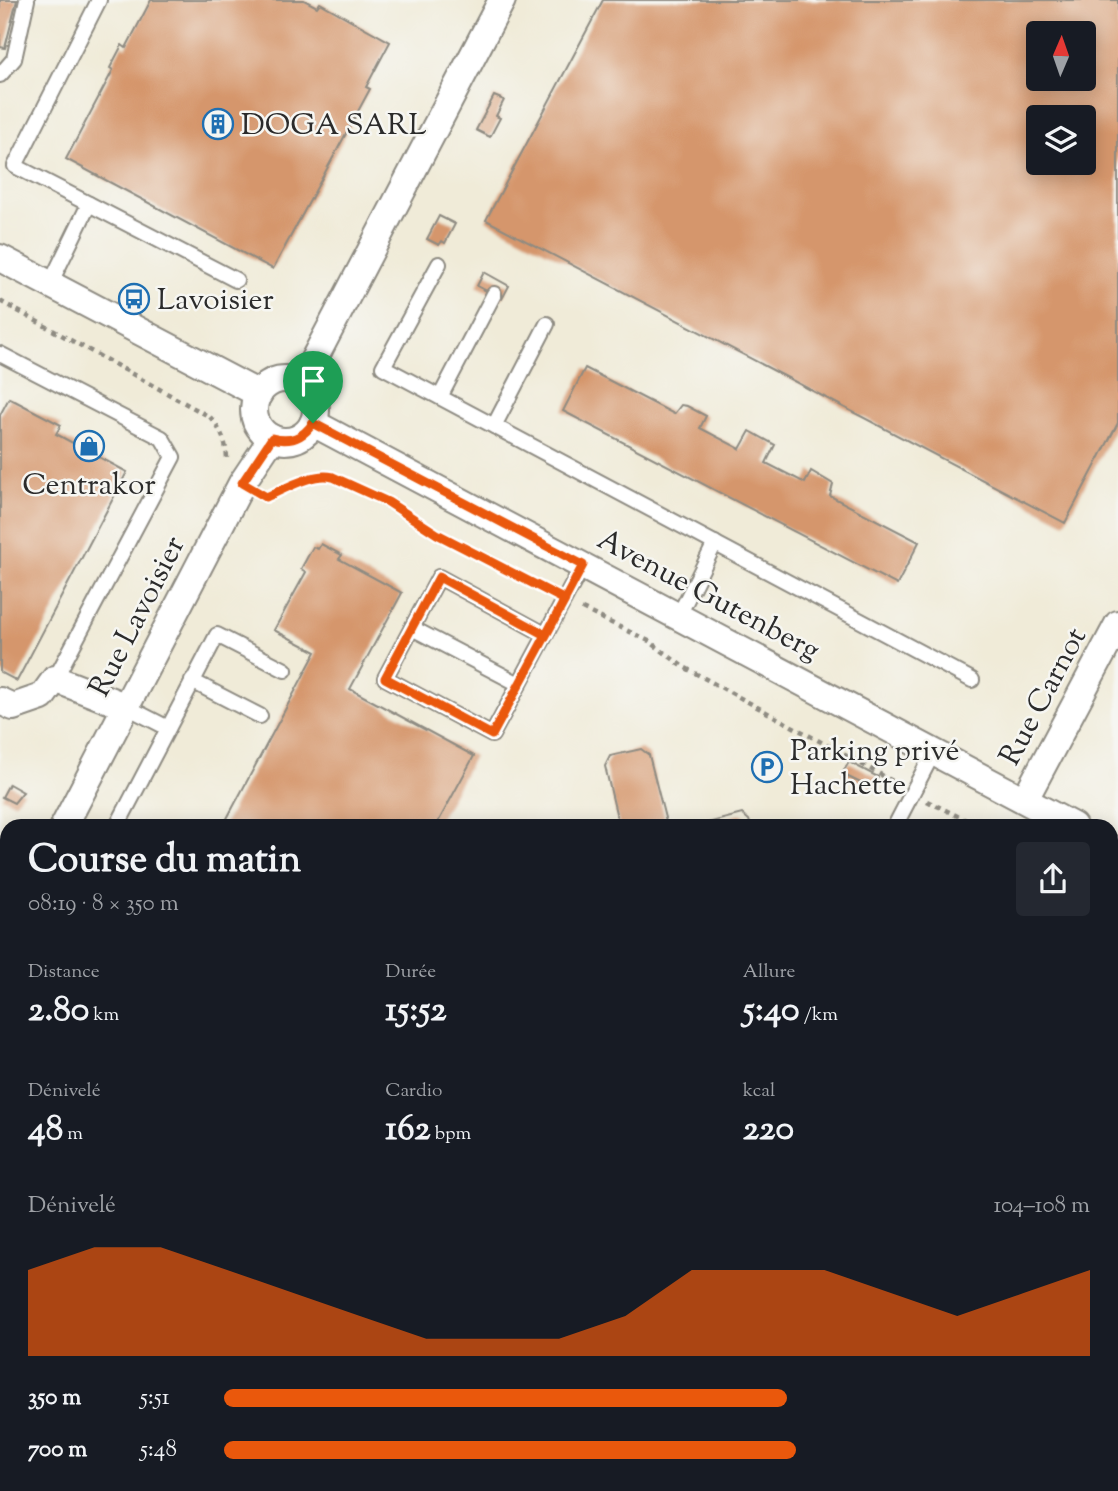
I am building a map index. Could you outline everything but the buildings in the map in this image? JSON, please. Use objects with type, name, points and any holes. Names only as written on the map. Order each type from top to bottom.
[{"type":"street","points":[[301,384],[502,0]]},
{"type":"street","points":[[0,258],[259,394]]},
{"type":"street","points":[[282,380],[301,384],[313,397],[316,405],[313,423],[308,431],[291,440],[272,438],[257,424],[255,404],[259,394],[273,382],[282,380]]},
{"type":"street","name":"Avenue Gutenberg","points":[[313,423],[1061,819]]},
{"type":"street","name":"Rue Lavoisier","points":[[68,819],[242,483],[272,438]]},
{"type":"street","name":"Rue Carnot","points":[[1025,799],[1118,624]]},
{"type":"street","points":[[0,701],[13,707],[42,697],[55,679],[127,707]]},
{"type":"lane","points":[[0,75],[13,60],[27,0]]},
{"type":"lane","points":[[99,0],[15,166],[236,280]]},
{"type":"lane","points":[[50,285],[89,204]]},
{"type":"lane","points":[[439,264],[383,367],[972,680]]},
{"type":"lane","points":[[440,397],[494,293]]},
{"type":"lane","points":[[494,426],[547,324]]},
{"type":"lane","points":[[0,354],[162,438],[173,457],[55,679]]},
{"type":"lane","points":[[678,615],[715,543]]},
{"type":"lane","points":[[546,635],[439,577],[385,678],[492,735],[565,600],[583,565]]},
{"type":"lane","points":[[412,628],[519,684]]},
{"type":"lane","points":[[121,819],[217,635],[285,670]]},
{"type":"lane","points":[[192,681],[260,716]]},
{"type":"lane","points":[[127,707],[168,728]]},
{"type":"lane","points":[[898,819],[934,751]]},
{"type":"path","points":[[0,301],[210,416],[226,444],[224,476],[266,497],[324,475],[388,502],[437,534],[649,641],[682,666],[964,819]]},
{"type":"place","name":"DOGA SARL","points":[[218,124]]},
{"type":"place","name":"Lavoisier","points":[[134,299]]},
{"type":"place","name":"Centrakor","points":[[89,446]]},
{"type":"place","name":"Parking privé Hachette","points":[[767,767]]},
{"type":"route","points":[[313,423],[300,437],[281,441],[272,438],[242,483],[266,497],[312,478],[324,475],[333,477],[388,502],[437,534],[565,600],[492,735],[385,678],[439,577],[546,635],[565,600],[583,565],[313,423]]}]
